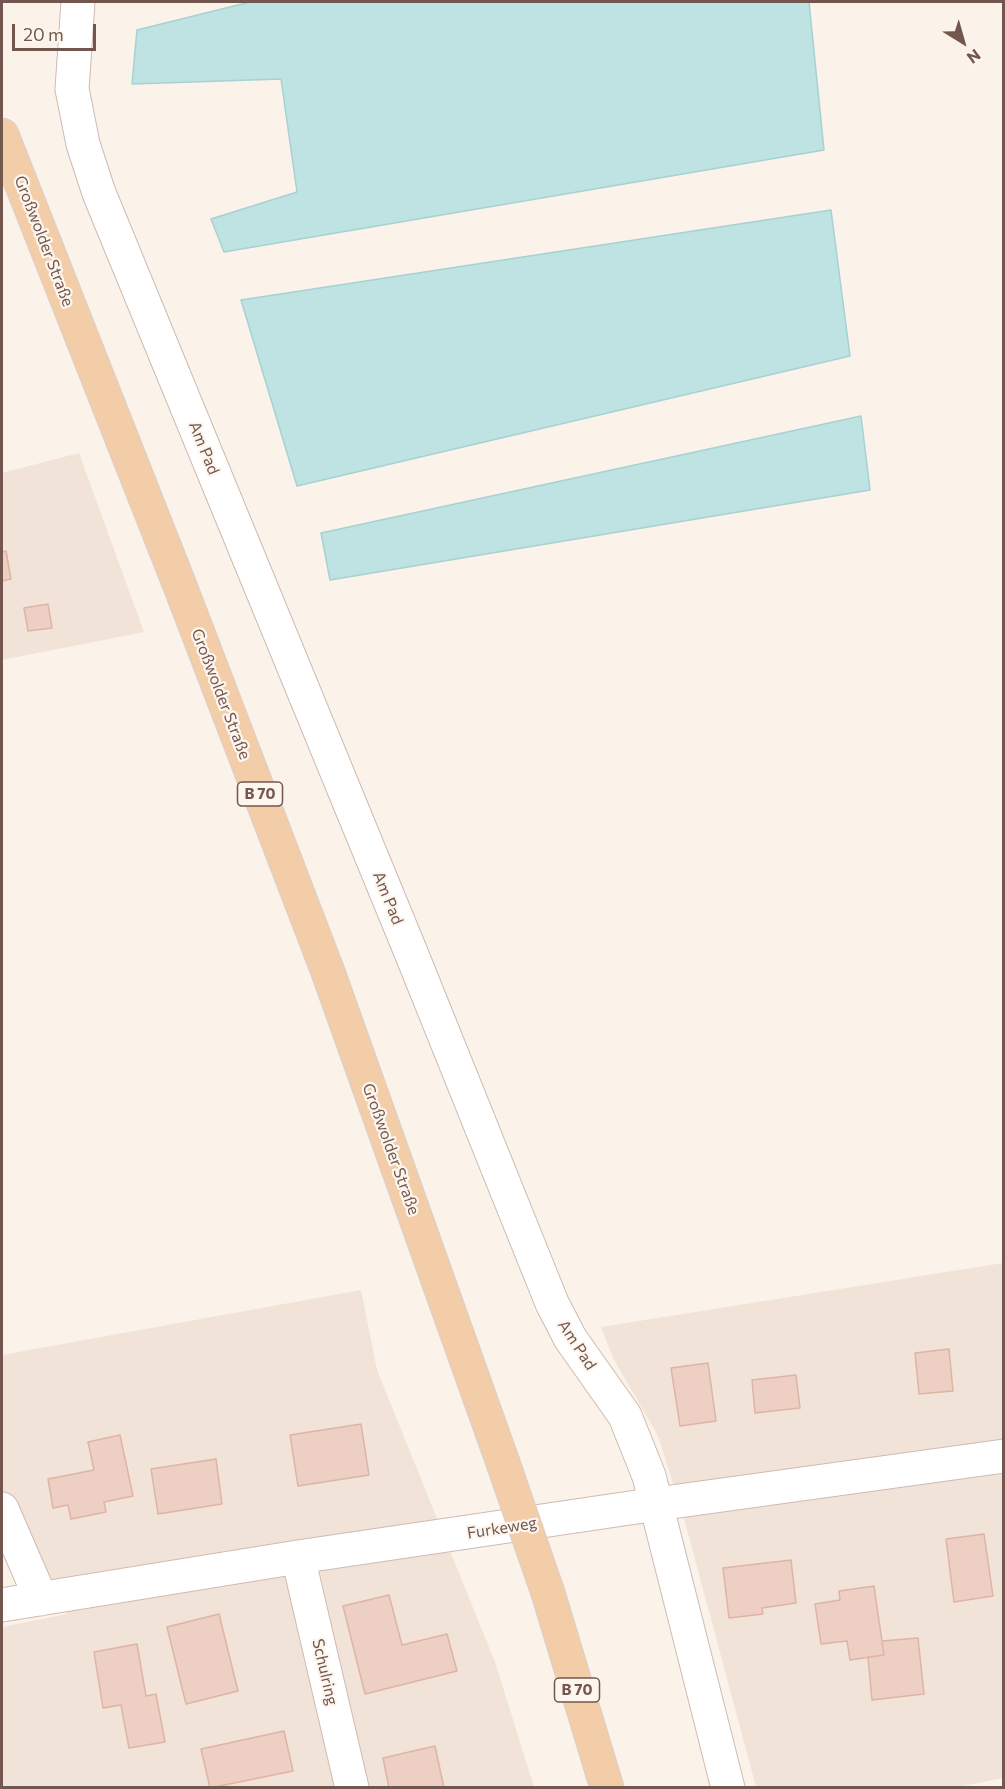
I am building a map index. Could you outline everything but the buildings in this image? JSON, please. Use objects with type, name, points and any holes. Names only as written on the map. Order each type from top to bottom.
[{"type":"main road","name":"Großwolder Straße","points":[[2,135],[180,586],[328,972],[548,1593],[607,1788]]},
{"type":"street","name":"Am Pad","points":[[78,2],[72,89],[83,144],[99,193],[412,955],[552,1303],[570,1338],[625,1416],[649,1476],[728,1788]]},
{"type":"street","name":"Furkeweg","points":[[2,1605],[298,1557],[1004,1456]]},
{"type":"street","points":[[2,1509],[41,1599]]},
{"type":"street","name":"Schulring","points":[[298,1557],[352,1788]]},
{"type":"shaded area","points":[[79,453],[144,632],[2,660],[2,473]]},
{"type":"shaded area","points":[[1003,1263],[1003,1778],[953,1788],[756,1787],[684,1518],[658,1436],[613,1358],[601,1327]]},
{"type":"shaded area","points":[[361,1290],[377,1370],[495,1662],[534,1787],[2,1787],[2,1627],[67,1614],[2,1496],[2,1355]]},
{"type":"water","points":[[250,2],[809,2],[824,150],[224,252],[211,219],[297,192],[281,79],[132,84],[137,30]]},
{"type":"water","points":[[831,210],[850,356],[297,486],[241,300]]},
{"type":"water","points":[[861,416],[870,490],[330,580],[321,533]]}]
